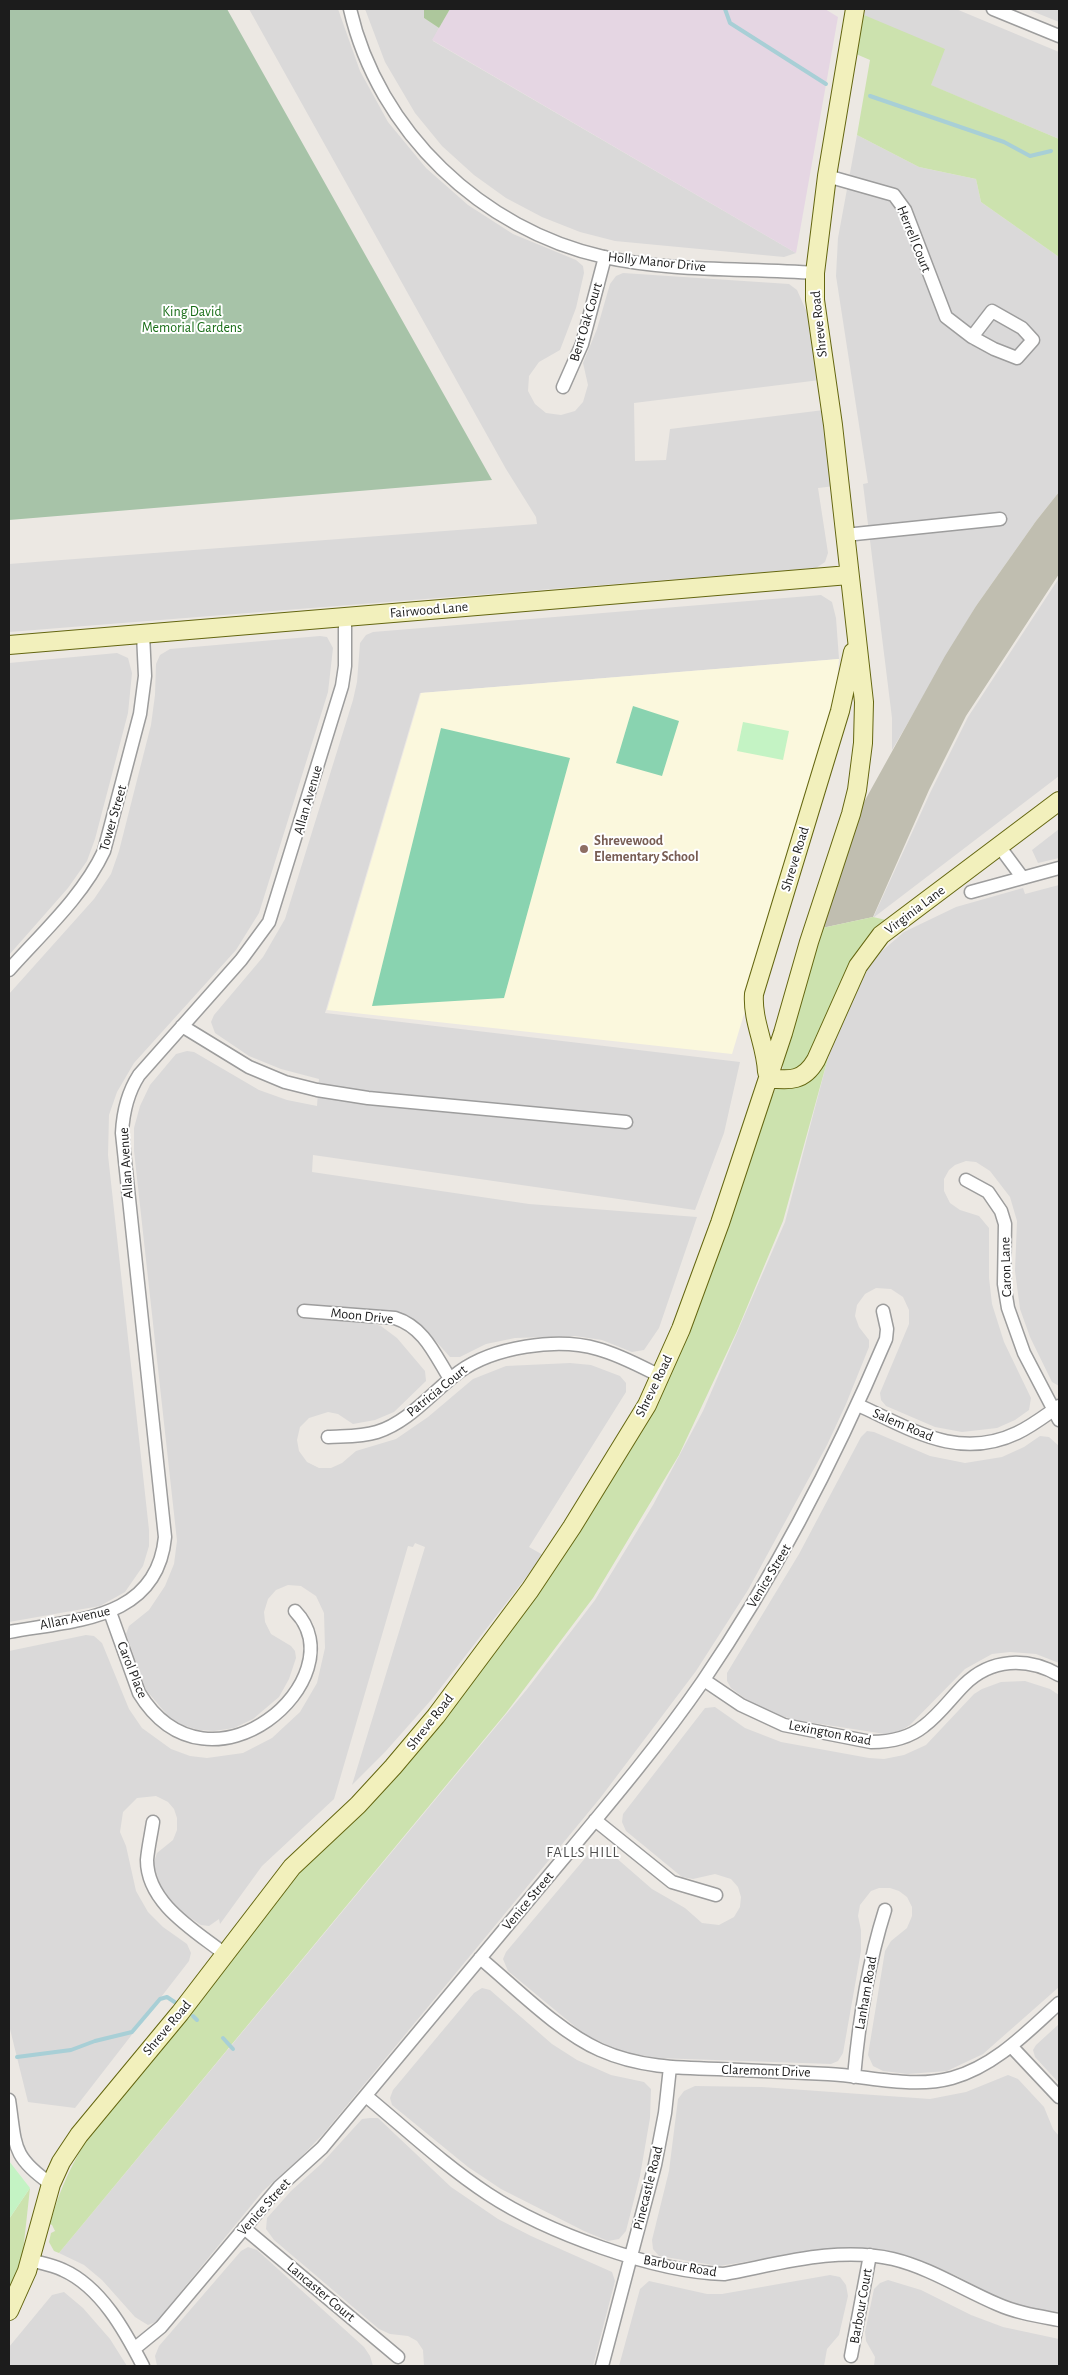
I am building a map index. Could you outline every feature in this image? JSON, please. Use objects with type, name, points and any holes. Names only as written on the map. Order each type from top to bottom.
[{"type":"main road","name":"Shreve Road","points":[[9,2311],[19,2291],[30,2260],[51,2184],[65,2156],[91,2118],[226,1955],[292,1866],[358,1805],[393,1768],[436,1716],[530,1590],[613,1462],[647,1405],[681,1329],[720,1224],[783,1033],[857,790],[864,715],[833,425],[818,329],[815,273],[827,176],[856,9]]},
{"type":"main road","name":"Fairwood Lane","points":[[9,645],[850,575]]},
{"type":"main road","name":"Shreve Road","points":[[768,1078],[766,1053],[753,1006],[754,994],[840,711],[856,640]]},
{"type":"main road","name":"Virginia Lane","points":[[768,1078],[788,1081],[796,1079],[808,1071],[816,1060],[858,966],[876,941],[894,924],[1059,801]]},
{"type":"main road","points":[[758,1024],[762,1031],[770,1035],[783,1033]]},
{"type":"street","name":"Holly Manor Drive","points":[[350,9],[362,49],[387,100],[410,133],[447,173],[472,195],[523,227],[573,248],[604,257],[643,263],[815,273]]},
{"type":"street","points":[[994,9],[1059,36]]},
{"type":"street","name":"Herrell Court","points":[[827,176],[894,195],[905,210],[946,317],[972,337]]},
{"type":"street","name":"Bent Oak Court","points":[[563,386],[582,344],[604,257]]},
{"type":"street","points":[[845,535],[1000,519]]},
{"type":"street","name":"Allan Avenue","points":[[9,1632],[110,1612],[124,1606],[143,1590],[160,1562],[165,1537],[122,1126],[124,1110],[134,1083],[261,936],[274,912],[342,686],[345,666],[345,617]]},
{"type":"street","name":"Tower Street","points":[[9,970],[77,894],[95,869],[104,850],[143,699],[143,634]]},
{"type":"street","points":[[999,846],[1022,877]]},
{"type":"street","points":[[971,892],[1059,868]]},
{"type":"street","points":[[182,1026],[249,1067],[286,1082],[317,1090],[368,1098],[626,1122]]},
{"type":"street","name":"Caron Lane","points":[[966,1180],[988,1192],[1001,1211],[1005,1224],[1003,1267],[1008,1308],[1024,1353],[1058,1412]]},
{"type":"street","name":"Moon Drive","points":[[304,1311],[395,1318],[405,1321],[425,1337],[450,1379]]},
{"type":"street","name":"Venice Street","points":[[134,2349],[161,2327],[279,2187],[322,2148],[595,1820],[704,1680],[789,1542],[858,1405],[886,1339],[886,1320],[883,1311]]},
{"type":"street","name":"Patricia Court","points":[[328,1437],[363,1435],[391,1426],[408,1415],[450,1379],[478,1360],[494,1353],[511,1349],[568,1345],[597,1348],[619,1356],[660,1376]]},
{"type":"street","name":"Salem Road","points":[[858,1405],[931,1438],[952,1444],[969,1445],[1001,1440],[1058,1412]]},
{"type":"street","name":"Carol Place","points":[[110,1612],[139,1693],[147,1705],[170,1727],[186,1735],[216,1739],[234,1737],[264,1723],[284,1706],[295,1692],[304,1676],[311,1648],[305,1624],[295,1610]]},
{"type":"street","name":"Lexington Road","points":[[704,1680],[740,1705],[784,1725],[870,1742],[884,1742],[906,1737],[925,1726],[965,1684],[988,1668],[1014,1662],[1028,1663],[1059,1674]]},
{"type":"street","points":[[595,1820],[672,1882],[716,1895]]},
{"type":"street","points":[[153,1822],[147,1862],[152,1887],[171,1911],[226,1955]]},
{"type":"street","name":"Lanham Road","points":[[854,2077],[864,1996],[875,1942],[885,1910]]},
{"type":"street","name":"Claremont Drive","points":[[480,1958],[578,2038],[620,2058],[642,2064],[670,2067],[854,2077],[912,2083],[951,2078],[987,2064],[1011,2046],[1059,2003]]},
{"type":"street","points":[[1011,2046],[1059,2098]]},
{"type":"street","name":"Pinecastle Road","points":[[602,2366],[658,2149],[670,2067]]},
{"type":"street","name":"Barbour Road","points":[[366,2096],[462,2176],[489,2194],[545,2224],[631,2257],[709,2274],[724,2274],[822,2256],[870,2256],[891,2259],[918,2267],[1005,2307],[1059,2320]]},
{"type":"street","points":[[9,2100],[16,2147],[20,2158],[26,2165],[51,2184]]},
{"type":"street","name":"Lancaster Court","points":[[244,2228],[398,2357]]},
{"type":"street","name":"Barbour Court","points":[[851,2356],[870,2256]]},
{"type":"street","points":[[30,2260],[64,2270],[87,2286],[120,2324],[143,2366]]},
{"type":"shaded area","points":[[249,9],[338,9],[360,71],[388,122],[426,168],[468,205],[513,234],[576,260],[583,266],[584,273],[576,308],[560,350],[539,362],[529,376],[528,391],[535,404],[546,413],[561,415],[575,411],[583,402],[588,385],[583,363],[597,329],[610,284],[616,276],[623,273],[789,284],[797,290],[813,326],[820,380],[634,403],[635,461],[666,460],[670,429],[824,410],[835,486],[818,488],[828,553],[825,562],[816,568],[9,632],[9,564],[537,524],[536,517],[506,469]]},
{"type":"shaded area","points":[[365,9],[424,9],[424,18],[439,28],[433,41],[796,253],[784,257],[615,241],[580,232],[542,217],[506,198],[474,175],[442,146],[415,113],[385,62]]},
{"type":"shaded area","points":[[450,9],[825,9],[838,17],[796,253],[432,40]]},
{"type":"shaded area","points":[[865,9],[956,9],[1059,52],[1059,139],[930,85],[864,15]]},
{"type":"shaded area","points":[[1027,9],[1059,9],[1059,22]]},
{"type":"shaded area","points":[[857,135],[919,167],[976,179],[981,202],[1059,257],[1059,492],[1036,521],[976,606],[892,750],[892,718],[863,484],[868,483],[836,276],[838,238]]},
{"type":"shaded area","points":[[1059,492],[1059,574],[966,716],[929,790],[873,917],[822,928],[852,841],[859,811],[945,656],[976,606],[1036,521]]},
{"type":"shaded area","points":[[1059,578],[1059,776],[873,918],[931,791],[968,717]]},
{"type":"shaded area","points":[[821,595],[832,602],[836,618],[839,659],[420,693],[325,1013],[740,1062],[724,1133],[695,1210],[313,1155],[312,1172],[529,1204],[697,1217],[659,1328],[644,1350],[632,1352],[602,1340],[575,1336],[515,1338],[486,1344],[460,1357],[450,1357],[424,1328],[362,1320],[381,1326],[397,1338],[425,1371],[426,1381],[394,1412],[375,1420],[353,1424],[338,1414],[328,1412],[309,1418],[300,1427],[297,1440],[299,1451],[307,1462],[319,1468],[331,1468],[342,1463],[356,1451],[396,1439],[428,1417],[473,1379],[506,1366],[570,1363],[591,1365],[620,1376],[626,1383],[626,1392],[529,1547],[543,1555],[432,1699],[385,1752],[352,1785],[425,1547],[415,1543],[413,1547],[408,1546],[334,1799],[262,1866],[220,1924],[219,1919],[209,1926],[201,1925],[180,1911],[162,1890],[153,1865],[157,1853],[173,1840],[177,1830],[177,1818],[174,1809],[168,1802],[156,1796],[137,1798],[123,1812],[120,1832],[126,1846],[136,1891],[148,1912],[163,1927],[187,1944],[191,1953],[189,1961],[75,2108],[28,2102],[9,2025],[9,1651],[86,1635],[94,1636],[102,1643],[129,1709],[142,1728],[171,1749],[190,1756],[207,1758],[243,1753],[272,1738],[300,1712],[317,1683],[325,1648],[324,1613],[316,1596],[301,1586],[288,1585],[276,1590],[268,1599],[264,1612],[265,1622],[271,1634],[291,1646],[295,1651],[296,1658],[289,1679],[279,1697],[253,1719],[234,1728],[214,1731],[199,1730],[181,1725],[169,1717],[146,1690],[126,1634],[129,1626],[149,1610],[165,1586],[174,1564],[177,1541],[134,1151],[134,1128],[140,1106],[150,1085],[176,1054],[187,1051],[194,1052],[259,1090],[287,1100],[317,1106],[319,1079],[281,1069],[249,1056],[215,1033],[211,1022],[214,1015],[263,957],[285,919],[353,700],[357,682],[360,643],[366,635],[373,632]]},
{"type":"shaded area","points":[[320,636],[327,637],[333,648],[328,692],[259,913],[236,950],[134,1063],[117,1092],[109,1115],[108,1155],[149,1530],[149,1546],[143,1566],[125,1592],[100,1606],[9,1622],[9,994],[94,899],[111,874],[119,851],[151,725],[155,695],[156,664],[160,655],[170,649]]},
{"type":"shaded area","points":[[117,653],[128,658],[132,673],[128,713],[95,839],[87,861],[68,888],[9,955],[9,663]]},
{"type":"shaded area","name":"Shrevewood Elementary School","points":[[839,659],[836,694],[830,728],[732,1054],[327,1010],[421,693]]},
{"type":"shaded area","points":[[1059,829],[1059,858],[1038,863],[1032,850]]},
{"type":"shaded area","points":[[1059,885],[1059,1386],[1052,1382],[1030,1337],[1020,1309],[1015,1271],[1017,1221],[1010,1197],[990,1171],[976,1162],[966,1161],[955,1165],[949,1170],[944,1179],[944,1191],[950,1203],[960,1210],[979,1216],[989,1228],[989,1278],[992,1304],[1004,1342],[1031,1398],[1029,1410],[1015,1420],[997,1428],[962,1432],[935,1427],[886,1406],[881,1400],[880,1393],[909,1324],[909,1310],[903,1297],[891,1289],[876,1288],[865,1294],[857,1305],[855,1316],[859,1327],[869,1340],[869,1347],[846,1404],[827,1445],[748,1590],[696,1671],[601,1797],[324,2133],[301,2157],[263,2191],[156,2322],[148,2325],[135,2317],[102,2280],[84,2265],[59,2253],[528,1688],[595,1600],[653,1505],[703,1411],[785,1222],[833,1039],[858,983],[875,957],[904,932],[956,907],[1023,888],[1025,894]]},
{"type":"shaded area","points":[[867,1431],[874,1432],[930,1456],[965,1463],[1002,1457],[1024,1447],[1040,1436],[1049,1437],[1059,1446],[1059,1663],[1036,1654],[1010,1652],[992,1654],[965,1669],[910,1725],[898,1732],[885,1734],[795,1720],[772,1713],[750,1702],[731,1688],[727,1681],[727,1673],[799,1554],[861,1437]]},
{"type":"shaded area","points":[[1025,1681],[1050,1689],[1059,1695],[1059,1987],[983,2054],[947,2071],[908,2074],[883,2071],[873,2066],[868,2055],[885,1951],[891,1941],[907,1928],[912,1916],[912,1907],[907,1897],[899,1891],[890,1888],[879,1888],[871,1891],[860,1905],[858,1916],[861,1930],[861,1951],[843,2053],[838,2061],[831,2064],[656,2058],[622,2052],[584,2034],[508,1971],[503,1959],[506,1952],[592,1850],[598,1847],[606,1849],[652,1889],[685,1908],[702,1923],[719,1925],[734,1917],[740,1907],[741,1897],[738,1887],[731,1879],[715,1874],[693,1879],[682,1877],[626,1831],[622,1822],[623,1814],[705,1708],[715,1707],[745,1728],[781,1742],[884,1759],[904,1755],[926,1745],[974,1694],[982,1689],[1001,1682]]},
{"type":"shaded area","points":[[482,1988],[490,1990],[552,2044],[577,2060],[611,2075],[644,2082],[651,2089],[650,2118],[640,2176],[626,2231],[619,2239],[608,2241],[584,2231],[501,2189],[468,2167],[392,2105],[390,2098],[393,2090],[474,1993]]},
{"type":"shaded area","points":[[1059,2024],[1059,2083],[1035,2057],[1033,2050]]},
{"type":"shaded area","points":[[1008,2075],[1018,2079],[1044,2107],[1053,2129],[1059,2136],[1059,2313],[1022,2306],[989,2293],[957,2276],[914,2258],[874,2249],[820,2250],[719,2266],[659,2256],[653,2249],[652,2240],[669,2171],[678,2099],[684,2091],[695,2086],[762,2087],[930,2099],[966,2092]]},
{"type":"shaded area","points":[[378,2118],[451,2187],[498,2219],[531,2236],[612,2272],[615,2281],[593,2366],[424,2366],[423,2350],[417,2341],[408,2336],[390,2334],[379,2329],[274,2240],[266,2229],[267,2218],[291,2191],[321,2164],[362,2119]]},
{"type":"shaded area","points":[[248,2247],[257,2250],[364,2347],[370,2356],[373,2366],[157,2366],[155,2356],[159,2346],[241,2251]]},
{"type":"shaded area","points":[[830,2275],[840,2277],[846,2285],[848,2296],[839,2335],[827,2349],[824,2366],[619,2366],[640,2289],[649,2281],[707,2294],[722,2294]]},
{"type":"shaded area","points":[[888,2280],[921,2290],[971,2315],[1003,2327],[1059,2339],[1059,2366],[874,2366],[875,2357],[866,2341],[865,2332],[874,2289],[880,2283]]},
{"type":"shaded area","points":[[64,2292],[83,2308],[110,2339],[127,2366],[9,2366],[9,2347],[52,2295]]},
{"type":"green space","name":"King David Memorial Gardens","points":[[9,9],[227,9],[492,480],[9,520]]},
{"type":"green space","points":[[424,9],[450,9],[439,28],[424,18]]},
{"type":"green space","points":[[864,15],[945,49],[931,85],[1059,139],[1059,257],[981,202],[976,179],[919,167],[857,135],[870,60],[856,54]]},
{"type":"green space","points":[[633,706],[679,721],[662,776],[616,763]]},
{"type":"green space","points":[[743,722],[789,731],[783,760],[737,751]]},
{"type":"green space","points":[[441,728],[570,758],[504,998],[372,1006]]},
{"type":"green space","points":[[873,917],[886,920],[855,958],[809,1060],[828,1058],[783,1221],[737,1331],[679,1455],[593,1598],[506,1713],[59,2253],[54,2251],[49,2242],[51,2233],[55,2231],[50,2224],[54,2211],[67,2176],[92,2131],[266,1909],[457,1698],[684,1341],[707,1285],[767,1102],[773,1095],[783,1067],[781,1060],[822,928]]},
{"type":"green space","points":[[9,2161],[30,2188],[9,2219]]},
{"type":"green space","points":[[30,2188],[22,2261],[9,2291],[9,2219]]},
{"type":"waterway","points":[[725,9],[730,23],[826,84]]},
{"type":"waterway","points":[[870,96],[1004,142],[1030,156],[1051,151]]},
{"type":"waterway","points":[[17,2057],[71,2050],[95,2041],[132,2032],[160,1999],[167,1997],[176,2003]]},
{"type":"waterway","points":[[193,2016],[197,2020]]},
{"type":"waterway","points":[[223,2038],[233,2049]]},
{"type":"place","name":"Shrevewood Elementary School","points":[[584,849]]},
{"type":"district","name":"FALLS HILL","points":[[583,1852]]}]
